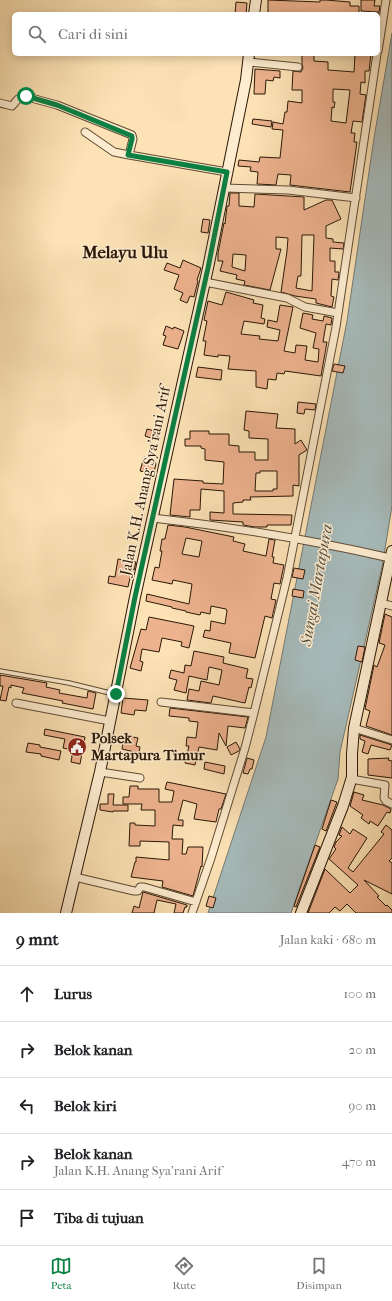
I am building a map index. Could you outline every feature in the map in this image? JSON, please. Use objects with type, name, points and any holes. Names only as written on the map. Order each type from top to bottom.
[{"type":"street","points":[[254,12],[256,0]]},
{"type":"street","points":[[380,38],[386,0]]},
{"type":"street","points":[[192,913],[233,787],[254,713],[287,578],[299,539],[338,314],[367,116],[378,56]]},
{"type":"street","points":[[249,58],[298,67]]},
{"type":"street","name":"Jalan K.H. Anang Sya'rani Arif","points":[[66,913],[100,772],[153,518],[205,282],[249,58]]},
{"type":"street","points":[[0,103],[12,106],[21,97],[26,96],[57,105],[122,131],[132,137],[128,155]]},
{"type":"street","points":[[85,132],[114,152],[227,172]]},
{"type":"street","points":[[224,188],[288,190],[356,198]]},
{"type":"street","points":[[205,282],[287,298],[305,307],[338,314]]},
{"type":"street","points":[[153,518],[210,525],[389,555],[381,603],[354,728],[351,778],[343,806],[301,913]]},
{"type":"street","points":[[381,603],[392,606]]},
{"type":"street","points":[[161,702],[254,713]]},
{"type":"street","points":[[16,703],[110,722]]},
{"type":"street","points":[[354,728],[392,740]]},
{"type":"street","points":[[100,772],[140,778]]},
{"type":"street","points":[[351,778],[384,785],[385,800],[392,804]]},
{"type":"street","points":[[384,792],[392,794]]},
{"type":"street","points":[[75,877],[134,891],[138,891],[143,886],[196,902]]},
{"type":"lane","points":[[0,670],[69,683],[116,694]]},
{"type":"water","name":"Sungai Martapura","points":[[392,33],[392,506],[382,567],[340,752],[338,779],[291,913],[208,913],[266,737],[347,321],[374,138]]},
{"type":"building","points":[[268,0],[320,2],[320,0],[326,0],[350,2],[350,6],[359,6],[359,12],[268,12]]},
{"type":"building","points":[[361,0],[375,0],[374,6],[380,6],[379,12],[361,11]]},
{"type":"building","points":[[236,2],[247,3],[246,12],[235,12]]},
{"type":"building","points":[[302,56],[314,56],[314,61],[328,62],[328,70],[354,72],[355,56],[371,56],[369,71],[365,71],[365,83],[361,82],[360,94],[366,95],[362,122],[353,121],[351,133],[355,133],[354,142],[357,142],[350,192],[290,185],[291,175],[278,174],[276,185],[257,184],[258,172],[250,171],[251,167],[238,166],[239,160],[259,162],[260,157],[280,158],[283,130],[272,129],[273,122],[283,124],[285,112],[287,112],[288,101],[302,103],[302,90],[292,90],[293,71],[301,72],[303,68]],"holes":[[[333,89],[350,90],[346,123],[331,121],[332,107],[334,108],[335,102],[333,102]]]},
{"type":"building","points":[[255,69],[280,71],[280,78],[274,77],[273,81],[266,80],[265,94],[254,94]]},
{"type":"building","points":[[253,119],[272,121],[271,127],[252,124]]},
{"type":"building","points":[[230,193],[239,193],[239,206],[254,207],[255,194],[304,197],[304,210],[326,200],[332,200],[341,219],[326,226],[326,238],[333,239],[333,242],[344,243],[343,249],[330,248],[330,261],[335,261],[335,272],[339,272],[338,280],[332,279],[331,296],[334,297],[332,307],[316,303],[316,299],[281,292],[288,238],[276,237],[276,249],[281,249],[270,290],[244,285],[245,281],[236,279],[237,275],[220,271],[223,261],[218,261],[218,253],[224,223],[225,224],[227,206],[229,206]],"holes":[[[302,235],[314,235],[312,291],[296,288],[298,276],[301,276]],[[233,254],[246,255],[245,271],[232,267]]]},
{"type":"building","points":[[203,219],[210,220],[208,233],[201,232]]},
{"type":"building","points":[[183,260],[201,268],[194,297],[190,296],[187,303],[180,300],[183,293],[174,289],[179,275],[164,270],[167,263],[180,268]]},
{"type":"building","points":[[226,292],[254,300],[253,303],[263,305],[261,318],[265,319],[264,324],[244,321],[241,334],[260,336],[259,339],[278,341],[280,330],[267,327],[268,320],[277,322],[280,305],[293,307],[284,351],[295,353],[296,345],[307,346],[305,360],[318,362],[319,349],[313,348],[316,333],[300,328],[303,313],[313,315],[312,319],[323,321],[324,316],[332,318],[331,325],[326,324],[323,342],[327,342],[321,376],[285,371],[284,374],[277,373],[276,380],[268,379],[267,389],[256,387],[256,371],[228,369],[230,356],[218,355],[218,357],[204,355],[206,341],[203,341],[207,321],[204,320],[208,301],[222,305]]},
{"type":"building","points":[[166,326],[184,331],[178,349],[163,345],[166,336],[163,335]]},
{"type":"building","points":[[334,364],[345,366],[343,373],[332,371]]},
{"type":"building","points":[[198,367],[222,370],[221,380],[196,377]]},
{"type":"building","points":[[298,402],[316,404],[315,410],[305,409],[304,414],[297,413]]},
{"type":"building","points":[[246,411],[278,414],[276,428],[295,429],[295,444],[301,440],[307,450],[299,455],[299,486],[293,485],[293,496],[250,497],[251,500],[243,500],[243,502],[233,503],[233,514],[292,515],[291,525],[267,525],[267,527],[255,527],[243,525],[243,522],[210,520],[210,512],[224,513],[224,491],[201,489],[200,510],[190,510],[190,517],[170,515],[174,479],[223,484],[224,462],[205,460],[205,449],[201,448],[201,446],[185,446],[185,439],[190,439],[190,431],[209,431],[209,434],[229,434],[229,445],[239,446],[239,452],[255,452],[255,460],[268,460],[268,439],[249,438],[249,431],[244,430]],"holes":[[[260,471],[277,471],[277,489],[273,489],[273,491],[255,491],[256,473],[260,473]]]},
{"type":"building","points":[[147,429],[159,432],[157,440],[145,436]]},
{"type":"building","points":[[144,457],[155,461],[156,464],[154,472],[150,473],[140,471]]},
{"type":"building","points":[[168,525],[185,527],[234,537],[233,541],[245,544],[243,551],[266,556],[269,539],[275,540],[272,557],[274,557],[273,563],[284,565],[280,584],[274,583],[271,599],[276,600],[272,618],[265,616],[255,658],[229,653],[231,643],[203,637],[205,630],[210,631],[211,621],[225,624],[226,609],[211,606],[210,614],[201,612],[200,615],[146,601],[147,594],[189,604],[192,584],[173,580],[172,584],[152,580],[155,567],[159,568],[162,551],[160,551],[162,539],[165,539]],"holes":[[[186,538],[202,541],[199,557],[182,554]]]},
{"type":"building","points":[[118,559],[136,562],[134,570],[132,569],[128,587],[108,583],[109,576],[115,577]]},
{"type":"building","points":[[294,568],[305,570],[303,579],[292,577]]},
{"type":"building","points":[[293,589],[304,591],[303,598],[292,596]]},
{"type":"building","points":[[385,614],[392,617],[392,735],[366,726],[370,711],[365,709],[374,665],[377,667],[385,645],[379,643]]},
{"type":"building","points":[[149,617],[194,626],[189,648],[181,646],[182,642],[162,638],[159,652],[142,649],[140,661],[143,662],[141,671],[130,668],[141,629],[146,630]]},
{"type":"building","points":[[358,646],[365,647],[362,662],[355,660]]},
{"type":"building","points":[[194,651],[224,657],[223,663],[248,669],[246,678],[253,679],[251,688],[249,687],[245,703],[213,696],[211,703],[187,700],[189,689],[199,691],[201,681],[219,685],[222,670],[209,667],[207,680],[189,676],[186,693],[174,690],[177,680],[169,678],[171,670],[184,673],[185,665],[191,666]]},
{"type":"building","points":[[0,675],[47,683],[46,687],[60,690],[59,693],[87,698],[88,691],[96,693],[93,709],[62,703],[63,701],[22,693],[24,688],[11,685],[11,688],[9,687],[6,701],[0,700],[3,686],[0,686]]},
{"type":"building","points":[[123,698],[148,700],[146,711],[135,710],[134,715],[121,713]]},
{"type":"building","points":[[170,708],[248,717],[245,728],[228,726],[226,746],[219,733],[217,750],[199,747],[195,765],[185,763],[189,746],[186,746],[187,737],[196,738],[198,722],[189,721],[189,718],[169,716]]},
{"type":"building","points":[[45,729],[85,737],[80,764],[71,762],[73,750],[63,748],[65,739],[44,735]]},
{"type":"building","points":[[124,735],[138,738],[136,746],[140,747],[139,753],[122,749]]},
{"type":"building","points":[[360,735],[392,745],[390,750],[371,745],[368,754],[362,752],[365,741],[360,739]]},
{"type":"building","points":[[236,742],[240,749],[231,755],[227,747]]},
{"type":"building","points":[[28,743],[61,751],[59,760],[41,756],[41,754],[26,752]]},
{"type":"building","points":[[247,758],[254,760],[252,769],[250,769],[248,774],[243,773]]},
{"type":"building","points":[[389,758],[388,760],[392,761],[392,778],[368,775],[368,759]]},
{"type":"building","points":[[205,762],[225,766],[224,774],[204,769]]},
{"type":"building","points":[[167,782],[226,794],[221,809],[219,809],[216,822],[194,819],[197,804],[183,800],[178,820],[183,820],[183,826],[173,825],[172,839],[183,839],[182,854],[186,854],[188,847],[203,847],[202,867],[201,866],[193,896],[162,887],[163,881],[131,877],[136,862],[136,857],[169,860],[169,842],[140,841],[140,846],[129,846],[130,823],[135,823],[135,825],[155,826],[155,810],[141,810],[142,804],[123,804],[123,797],[129,797],[130,786],[138,786],[138,789],[159,789],[159,802],[172,802],[174,791],[165,789]]},
{"type":"building","points":[[354,792],[364,795],[362,800],[383,805],[391,809],[390,813],[387,812],[378,826],[370,821],[369,824],[361,818],[363,815],[350,806]]},
{"type":"building","points":[[108,794],[114,794],[113,805],[128,805],[128,811],[113,812],[100,810],[100,804],[108,804]]},
{"type":"building","points":[[331,800],[337,802],[326,831],[322,829]]},
{"type":"building","points":[[386,825],[392,830],[392,858],[389,861],[392,863],[392,894],[364,880],[379,896],[377,897],[392,910],[392,913],[356,913],[347,904],[340,911],[335,907],[329,913],[308,913],[325,869],[350,893],[358,885],[329,859],[336,849],[334,847],[336,842],[342,836],[339,835],[342,827],[350,834],[353,829],[367,838],[348,868],[353,872],[384,834],[381,832]]},
{"type":"building","points":[[315,845],[320,847],[296,907],[294,906]]},
{"type":"building","points":[[143,892],[187,905],[187,907],[185,907],[183,913],[174,913],[176,904],[157,900],[154,913],[132,913],[134,906],[139,908]]},
{"type":"building","points":[[209,896],[216,898],[213,908],[206,906]]},
{"type":"place","name":"Polsek Martapura Timur","points":[[77,747]]},
{"type":"district","name":"Melayu Ulu","points":[[125,252]]},
{"type":"route","points":[[26,96],[57,105],[130,134],[132,139],[128,155],[227,172],[208,268],[135,597],[116,694]]}]
